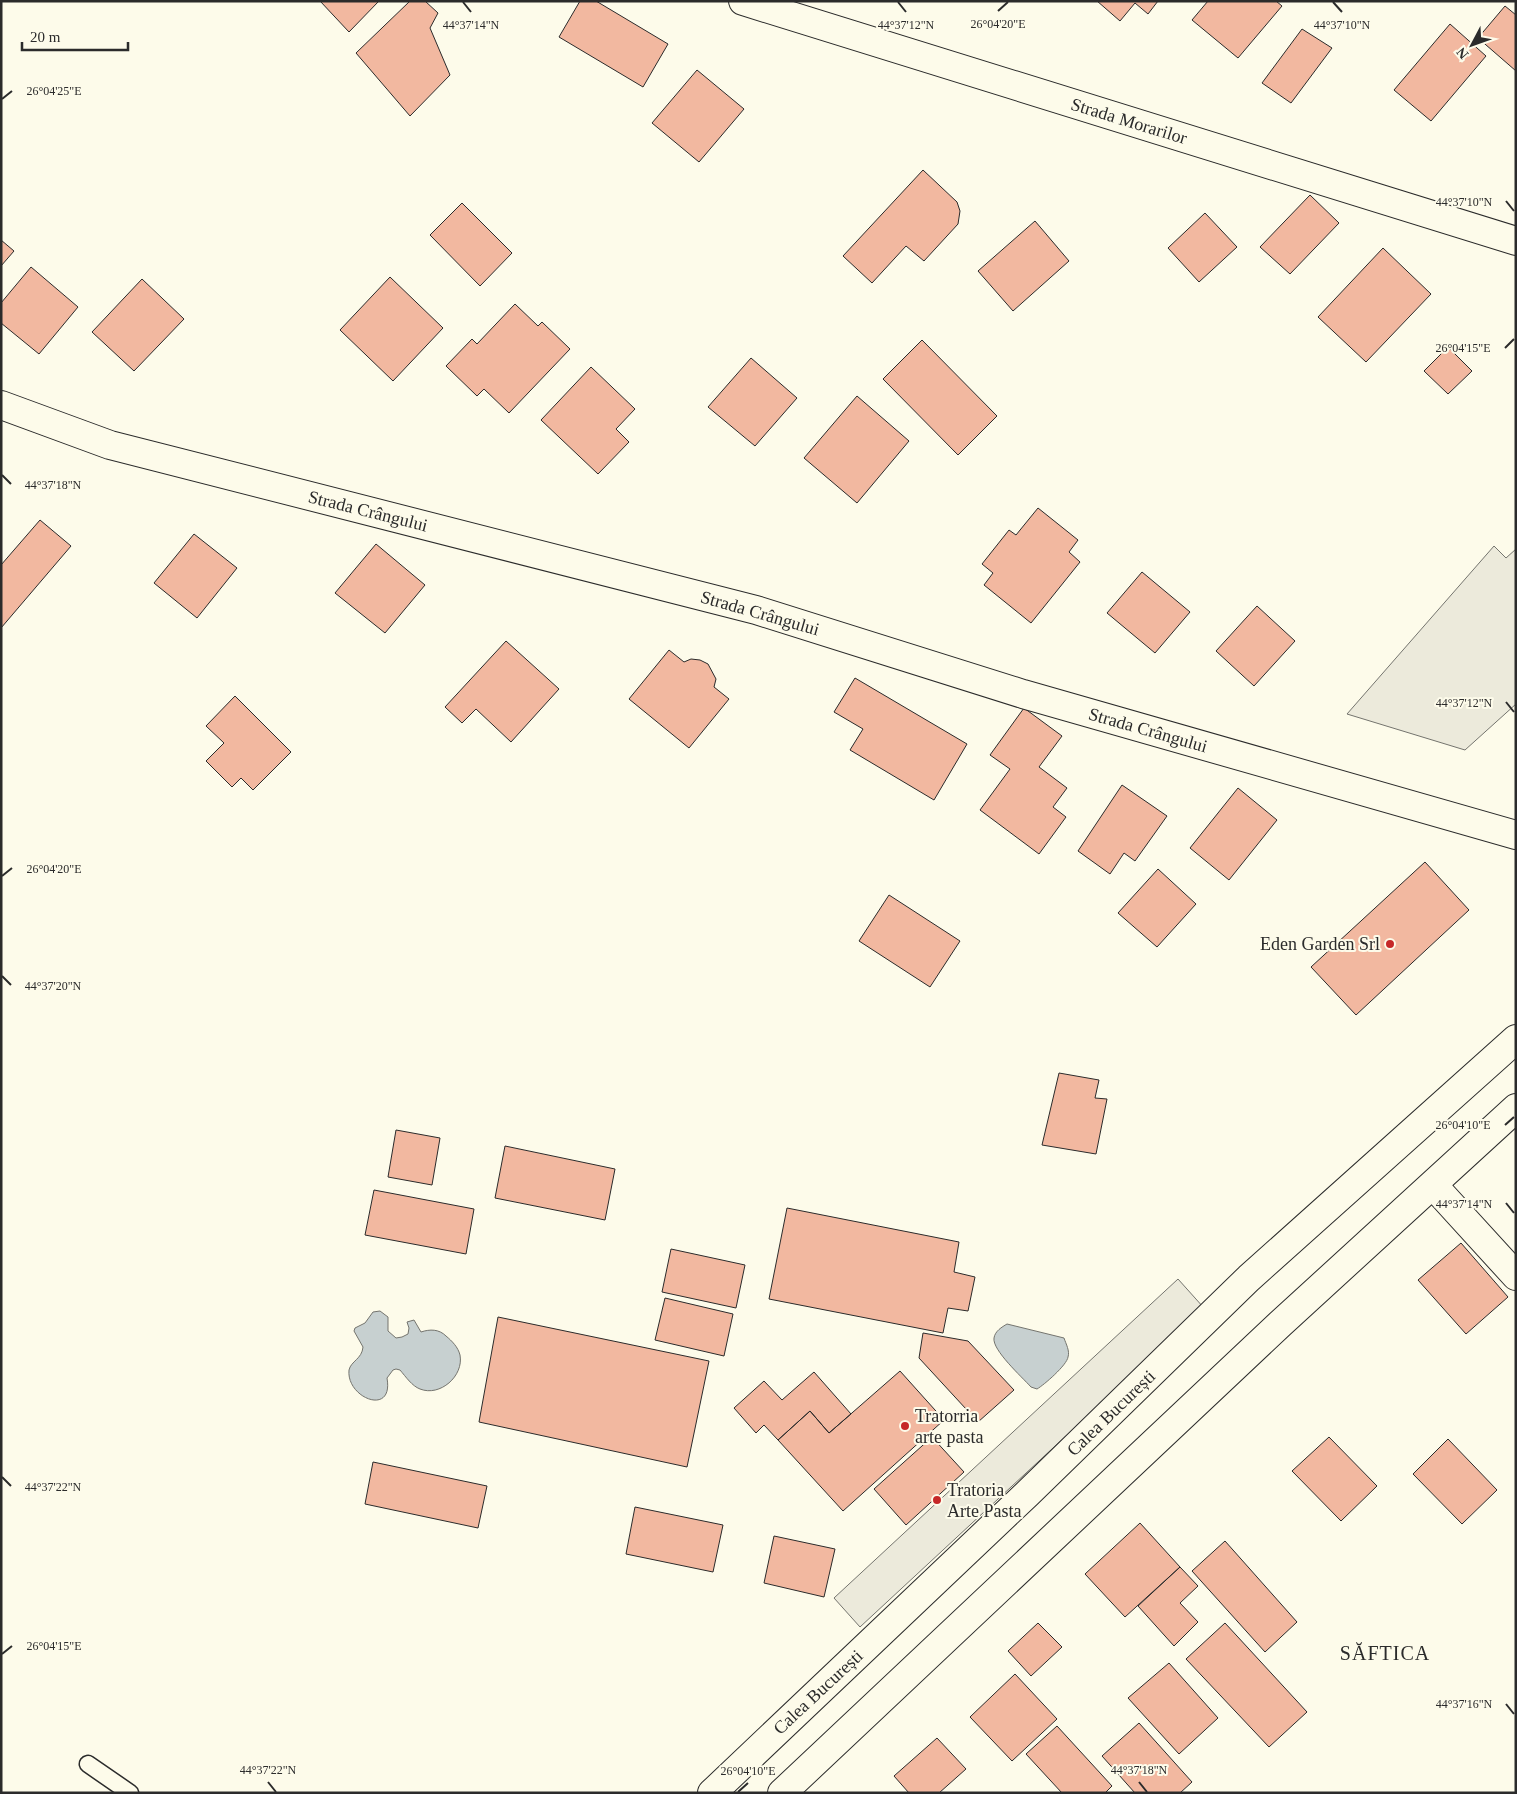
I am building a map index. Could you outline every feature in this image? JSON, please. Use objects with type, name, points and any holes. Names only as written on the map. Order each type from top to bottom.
[{"type":"main road","name":"Strada Morarilor","points":[[743,1],[1516,241]]},
{"type":"main road","name":"Strada Crângului","points":[[1,405],[110,444],[756,610],[1022,694],[1516,835]]},
{"type":"main road","name":"Calea București","points":[[712,1793],[1027,1494],[1249,1278],[1516,1040]]},
{"type":"main road","points":[[782,1793],[1273,1331],[1516,1108]]},
{"type":"main road","points":[[1433,1185],[1516,1276]]},
{"type":"lane","points":[[88,1764],[130,1793]]},
{"type":"shaded area","points":[[1494,546],[1506,558],[1516,549],[1516,704],[1465,750],[1347,714]]},
{"type":"shaded area","points":[[1178,1279],[1204,1308],[860,1627],[834,1598]]},
{"type":"shaded area","points":[[380,1311],[388,1317],[388,1331],[396,1338],[408,1334],[407,1322],[414,1320],[421,1332],[437,1331],[453,1342],[460,1355],[460,1363],[458,1370],[449,1383],[435,1390],[420,1389],[412,1384],[400,1370],[396,1369],[387,1378],[387,1390],[384,1397],[377,1400],[369,1399],[355,1389],[350,1380],[349,1370],[361,1354],[363,1347],[354,1331],[355,1328],[365,1323],[373,1312]]},
{"type":"shaded area","points":[[1007,1324],[1064,1338],[1068,1352],[1067,1361],[1055,1375],[1037,1389],[1031,1387],[1002,1356],[995,1343],[996,1333]]},
{"type":"building","points":[[320,1],[379,1],[349,32]]},
{"type":"building","points":[[410,1],[425,1],[438,13],[430,28],[450,75],[410,116],[356,53]]},
{"type":"building","points":[[580,1],[596,1],[668,44],[643,87],[559,37]]},
{"type":"building","points":[[1097,1],[1158,1],[1148,14],[1135,3],[1120,21]]},
{"type":"building","points":[[1208,1],[1276,1],[1282,6],[1238,58],[1192,20]]},
{"type":"building","points":[[1505,6],[1516,15],[1516,71],[1478,38]]},
{"type":"building","points":[[1450,24],[1486,56],[1431,121],[1394,90]]},
{"type":"building","points":[[1302,29],[1332,48],[1291,103],[1262,83]]},
{"type":"building","points":[[697,70],[744,109],[699,162],[652,123]]},
{"type":"building","points":[[923,170],[957,202],[960,211],[958,224],[924,261],[906,246],[872,283],[843,256]]},
{"type":"building","points":[[1310,195],[1339,223],[1290,274],[1260,247]]},
{"type":"building","points":[[462,203],[512,253],[480,286],[430,235]]},
{"type":"building","points":[[1205,213],[1237,247],[1199,282],[1168,248]]},
{"type":"building","points":[[1035,221],[1069,261],[1013,311],[978,271]]},
{"type":"building","points":[[1,240],[14,251],[1,266]]},
{"type":"building","points":[[1383,248],[1431,294],[1366,362],[1318,317]]},
{"type":"building","points":[[31,267],[78,307],[39,354],[1,323],[1,303]]},
{"type":"building","points":[[390,277],[443,328],[393,381],[340,330]]},
{"type":"building","points":[[142,279],[184,319],[134,371],[92,332]]},
{"type":"building","points":[[515,304],[538,326],[542,322],[570,349],[509,413],[484,389],[477,396],[446,366],[472,339],[477,344]]},
{"type":"building","points":[[922,340],[997,416],[958,455],[883,379]]},
{"type":"building","points":[[1448,347],[1472,371],[1448,394],[1424,371]]},
{"type":"building","points":[[751,358],[797,398],[755,446],[708,407]]},
{"type":"building","points":[[591,367],[635,409],[616,429],[629,442],[598,474],[541,420]]},
{"type":"building","points":[[857,396],[909,441],[857,503],[804,458]]},
{"type":"building","points":[[1038,508],[1078,540],[1069,552],[1080,562],[1031,623],[984,585],[993,573],[982,564],[1009,530],[1016,535]]},
{"type":"building","points":[[40,520],[71,546],[1,628],[1,565]]},
{"type":"building","points":[[194,534],[237,568],[197,618],[154,583]]},
{"type":"building","points":[[376,544],[425,585],[385,633],[335,593]]},
{"type":"building","points":[[1142,572],[1190,612],[1155,653],[1107,613]]},
{"type":"building","points":[[1257,606],[1295,641],[1254,686],[1216,651]]},
{"type":"building","points":[[506,641],[559,689],[511,742],[476,709],[462,723],[445,707]]},
{"type":"building","points":[[669,650],[684,662],[691,659],[700,660],[708,664],[716,679],[714,687],[729,699],[689,748],[629,699]]},
{"type":"building","points":[[855,678],[967,744],[934,800],[850,750],[863,729],[834,712]]},
{"type":"building","points":[[235,696],[291,752],[253,790],[241,778],[232,787],[206,761],[224,743],[206,726]]},
{"type":"building","points":[[1024,708],[1062,736],[1039,767],[1067,788],[1053,807],[1066,817],[1039,854],[980,810],[1010,769],[990,755]]},
{"type":"building","points":[[1122,785],[1167,816],[1135,861],[1124,853],[1110,874],[1078,851]]},
{"type":"building","points":[[1238,788],[1277,820],[1229,880],[1190,848]]},
{"type":"building","points":[[1425,862],[1469,910],[1356,1015],[1311,967]]},
{"type":"building","points":[[1158,869],[1196,904],[1157,947],[1118,913]]},
{"type":"building","points":[[889,895],[960,941],[930,987],[859,941]]},
{"type":"building","points":[[1059,1073],[1099,1080],[1095,1098],[1107,1099],[1096,1154],[1042,1145]]},
{"type":"building","points":[[396,1130],[440,1138],[432,1185],[388,1177]]},
{"type":"building","points":[[505,1146],[615,1169],[605,1220],[495,1198]]},
{"type":"building","points":[[374,1190],[474,1209],[466,1254],[365,1235]]},
{"type":"building","points":[[787,1208],[959,1242],[954,1272],[975,1277],[968,1311],[948,1308],[943,1333],[769,1299]]},
{"type":"building","points":[[1461,1243],[1508,1297],[1466,1334],[1418,1280]]},
{"type":"building","points":[[671,1249],[745,1265],[736,1308],[662,1292]]},
{"type":"building","points":[[665,1298],[733,1314],[724,1356],[655,1340]]},
{"type":"building","points":[[498,1317],[709,1361],[687,1467],[479,1422]]},
{"type":"building","points":[[923,1333],[968,1341],[1014,1390],[978,1422],[919,1358]]},
{"type":"building","points":[[900,1371],[944,1420],[843,1511],[778,1440],[810,1411],[829,1433]]},
{"type":"building","points":[[814,1372],[851,1414],[829,1433],[810,1411],[778,1440],[764,1425],[756,1433],[734,1408],[764,1381],[782,1400]]},
{"type":"building","points":[[932,1437],[964,1472],[906,1525],[874,1489]]},
{"type":"building","points":[[1329,1437],[1377,1486],[1341,1521],[1292,1471]]},
{"type":"building","points":[[1448,1439],[1497,1490],[1462,1524],[1413,1474]]},
{"type":"building","points":[[373,1462],[487,1486],[478,1528],[365,1504]]},
{"type":"building","points":[[635,1507],[723,1525],[713,1572],[626,1554]]},
{"type":"building","points":[[1140,1523],[1180,1567],[1125,1617],[1085,1574]]},
{"type":"building","points":[[774,1536],[835,1549],[824,1597],[764,1583]]},
{"type":"building","points":[[1225,1541],[1297,1622],[1265,1652],[1192,1571]]},
{"type":"building","points":[[1180,1567],[1198,1586],[1180,1603],[1198,1622],[1174,1646],[1138,1606]]},
{"type":"building","points":[[1038,1623],[1062,1647],[1031,1676],[1008,1651]]},
{"type":"building","points":[[1225,1623],[1307,1712],[1269,1747],[1186,1659]]},
{"type":"building","points":[[1169,1663],[1218,1718],[1179,1754],[1128,1698]]},
{"type":"building","points":[[1015,1674],[1057,1719],[1012,1761],[970,1717]]},
{"type":"building","points":[[1139,1723],[1192,1782],[1180,1793],[1135,1793],[1102,1756]]},
{"type":"building","points":[[1057,1726],[1112,1786],[1105,1793],[1062,1793],[1026,1754]]},
{"type":"building","points":[[937,1738],[966,1769],[939,1793],[909,1793],[894,1776]]},
{"type":"place","name":"Eden Garden Srl","points":[[1390,944]]},
{"type":"place","name":"Tratorria arte pasta","points":[[905,1426]]},
{"type":"place","name":"Tratoria Arte Pasta","points":[[937,1500]]},
{"type":"district","name":"SĂFTICA","points":[[1385,1653]]}]
